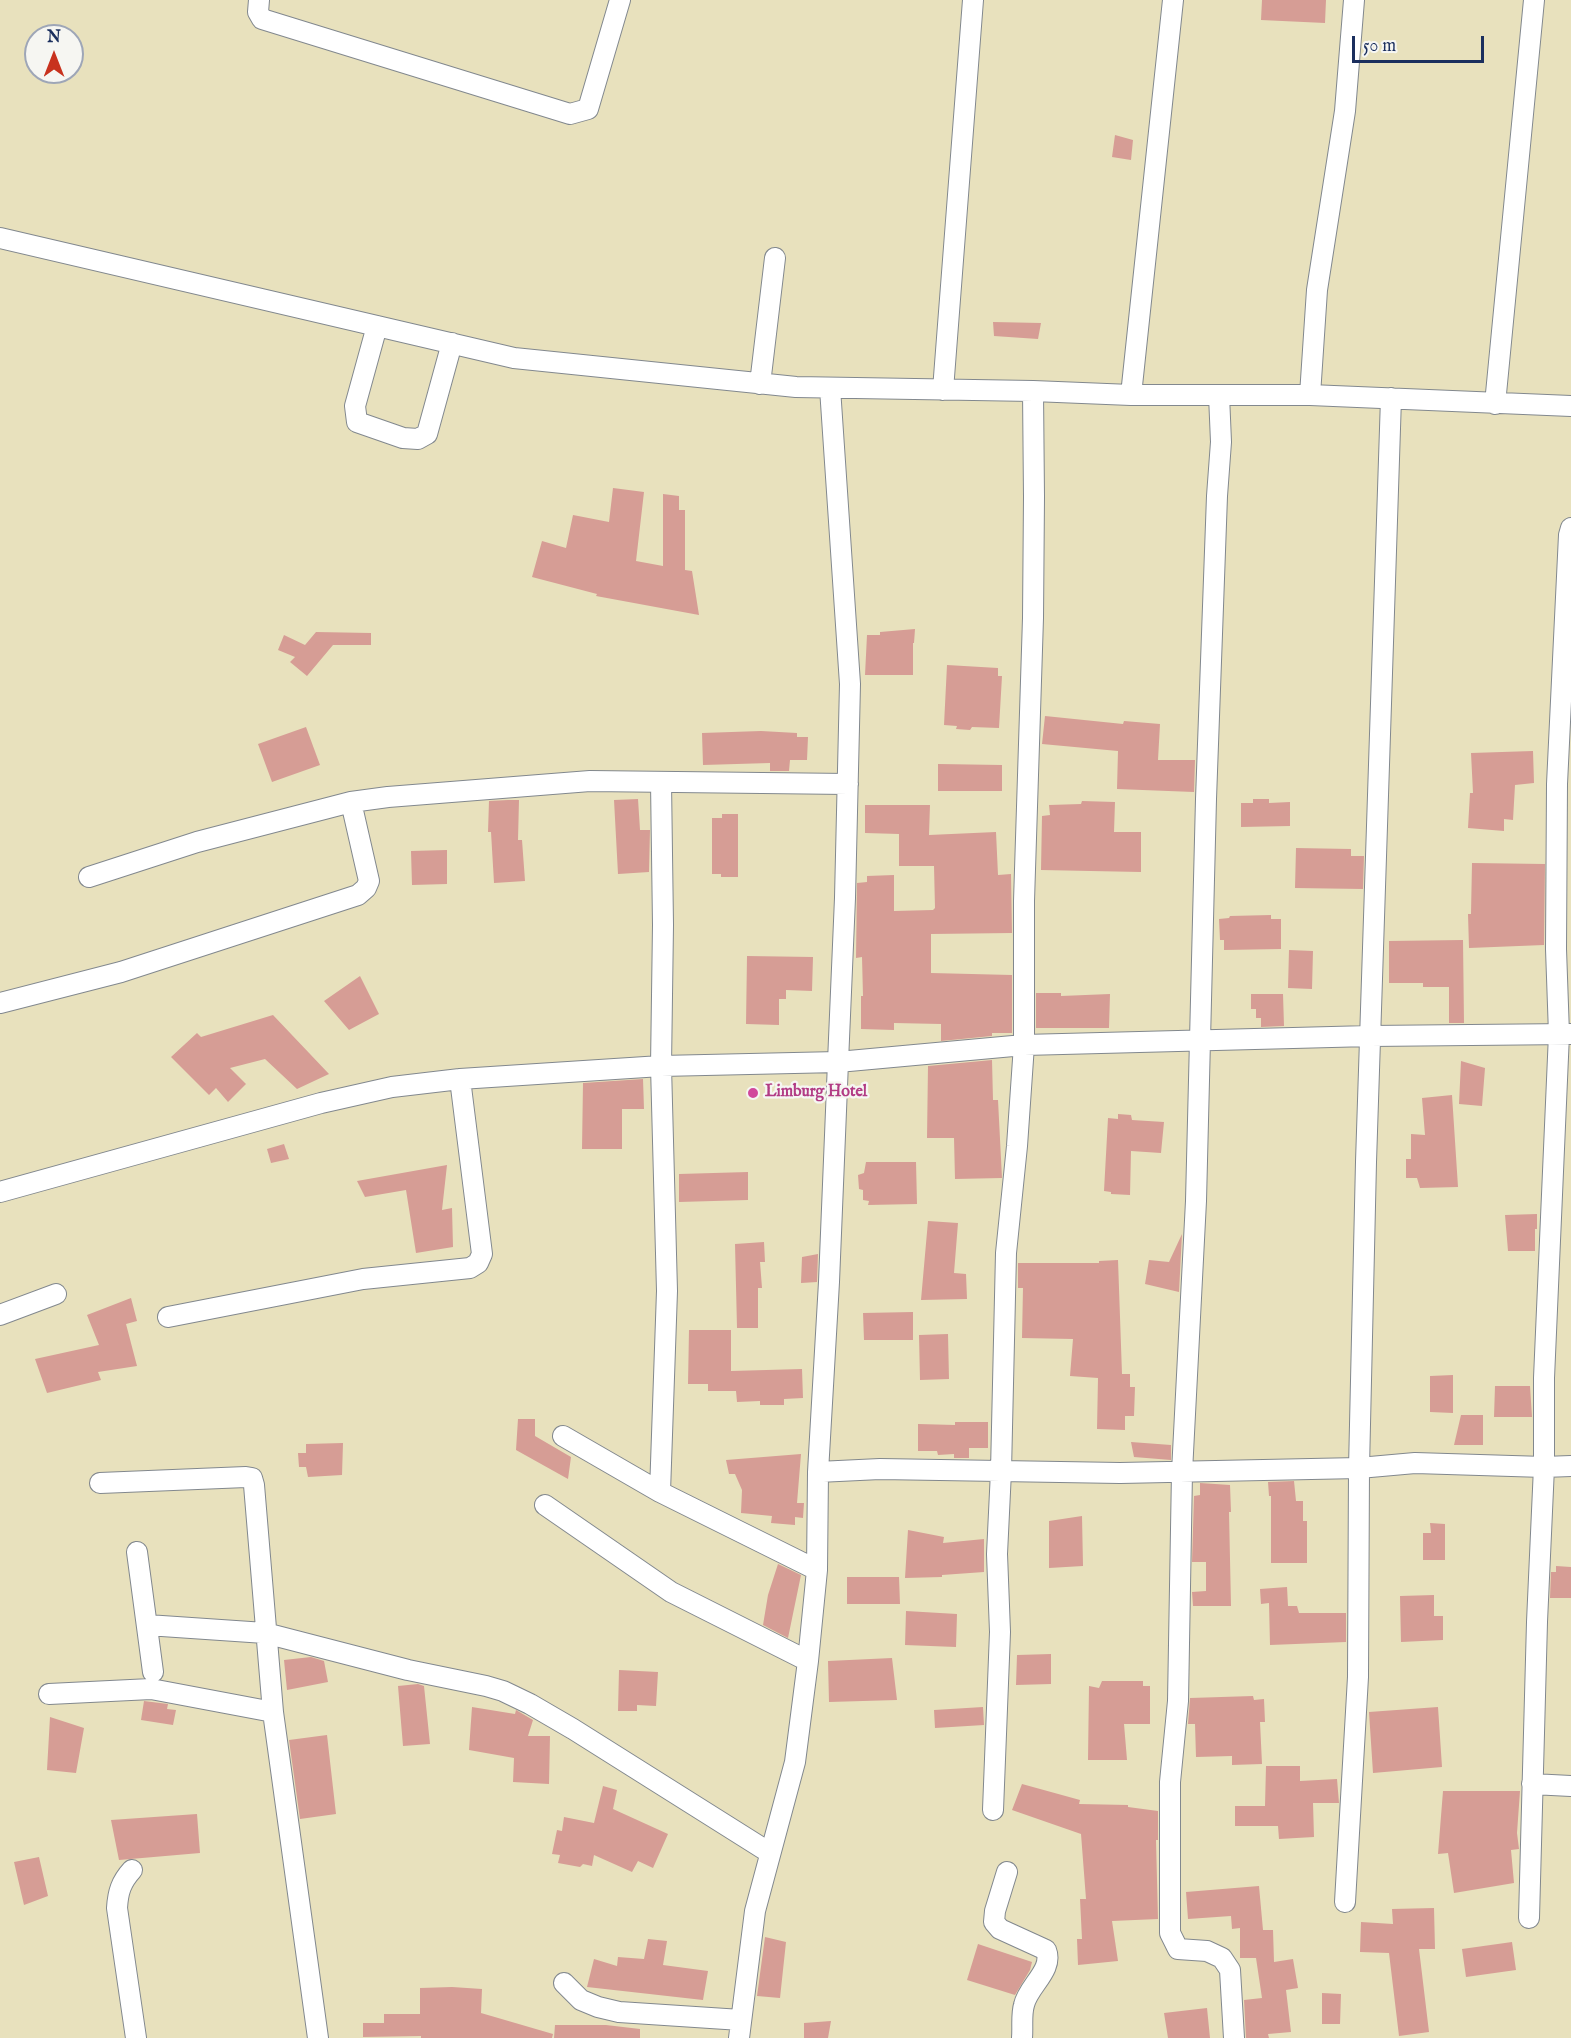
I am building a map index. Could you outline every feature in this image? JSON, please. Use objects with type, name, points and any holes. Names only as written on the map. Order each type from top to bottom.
[{"type":"street","points":[[259,0],[258,12],[262,19],[570,114],[588,109],[620,0]]},
{"type":"street","points":[[943,390],[973,0]]},
{"type":"street","points":[[1131,395],[1173,0]]},
{"type":"street","points":[[1310,394],[1317,290],[1345,111],[1354,0]]},
{"type":"street","points":[[1495,404],[1534,0]]},
{"type":"street","points":[[0,238],[514,358],[760,384],[830,388],[1131,395],[1310,394],[1571,406]]},
{"type":"street","points":[[760,384],[775,258]]},
{"type":"street","points":[[377,326],[355,406],[355,416],[357,422],[403,438],[418,439],[427,434],[452,344]]},
{"type":"street","points":[[564,1983],[581,2000],[598,2007],[740,2029],[755,1911],[795,1762],[817,1570],[818,1472],[829,1282],[848,784],[850,684],[830,388]]},
{"type":"street","points":[[993,1810],[1000,1632],[997,1554],[1006,1253],[1024,1045],[1024,901],[1035,497],[1033,391]]},
{"type":"street","points":[[1219,395],[1221,442],[1206,799],[1196,1202],[1182,1472],[1178,1701],[1170,1782],[1170,1933],[1178,1949],[1208,1952],[1222,1958],[1230,1970],[1234,2038]]},
{"type":"street","points":[[1345,1902],[1358,1677],[1359,1468],[1370,1036],[1391,398]]},
{"type":"street","points":[[1529,1918],[1544,1467],[1544,1378],[1565,1034],[1556,949],[1557,784],[1571,528]]},
{"type":"street","points":[[89,877],[197,842],[351,802],[417,793],[444,793],[590,781],[848,784]]},
{"type":"street","points":[[660,1492],[667,1291],[661,1066],[663,925],[661,782]]},
{"type":"street","points":[[0,1003],[121,972],[358,895],[366,888],[369,881],[351,802]]},
{"type":"street","points":[[0,1192],[321,1103],[392,1087],[460,1080],[661,1066],[838,1062],[1024,1045],[1370,1036],[1565,1034]]},
{"type":"street","points":[[168,1317],[363,1279],[470,1268],[478,1263],[482,1254],[460,1080]]},
{"type":"street","points":[[0,1315],[56,1294]]},
{"type":"street","points":[[563,1436],[660,1492],[817,1570]]},
{"type":"street","points":[[818,1472],[880,1469],[1182,1472],[1359,1468],[1415,1463],[1571,1466]]},
{"type":"street","points":[[100,1483],[252,1478],[273,1713],[318,2038]]},
{"type":"street","points":[[546,1505],[671,1592],[808,1661]]},
{"type":"street","points":[[137,1552],[153,1672]]},
{"type":"street","points":[[147,1625],[265,1633],[408,1670],[503,1691],[573,1729],[770,1853]]},
{"type":"street","points":[[49,1695],[151,1689],[273,1713]]},
{"type":"street","points":[[1532,1784],[1571,1786]]},
{"type":"street","points":[[132,1870],[118,1890],[117,1908],[136,2038]]},
{"type":"street","points":[[1007,1872],[995,1911],[994,1922],[1000,1929],[1046,1950],[1049,1957],[1024,2004],[1022,2038]]},
{"type":"building","points":[[1262,0],[1326,0],[1325,23],[1261,20]]},
{"type":"building","points":[[1115,135],[1133,140],[1131,160],[1112,157]]},
{"type":"building","points":[[993,322],[1041,323],[1038,339],[994,336]]},
{"type":"building","points":[[613,488],[644,492],[636,561],[663,566],[663,494],[679,496],[679,510],[685,510],[685,570],[692,571],[699,615],[596,596],[597,594],[532,577],[542,541],[566,548],[573,515],[609,522]]},
{"type":"building","points":[[915,629],[913,675],[865,675],[867,635]]},
{"type":"building","points":[[316,632],[371,633],[371,645],[333,645],[307,676],[290,662],[295,657],[278,650],[284,635],[305,645]]},
{"type":"building","points":[[947,665],[998,668],[998,676],[1002,676],[999,728],[972,727],[970,730],[944,725]]},
{"type":"building","points":[[1045,716],[1123,724],[1124,721],[1160,724],[1158,760],[1195,760],[1194,792],[1117,789],[1118,751],[1042,744]]},
{"type":"building","points":[[306,727],[320,765],[272,782],[258,744]]},
{"type":"building","points":[[761,731],[797,733],[797,737],[808,737],[807,760],[790,760],[789,771],[770,771],[770,763],[703,765],[702,733]]},
{"type":"building","points":[[1533,751],[1534,783],[1515,785],[1513,820],[1504,819],[1504,831],[1468,828],[1470,793],[1473,793],[1471,753]]},
{"type":"building","points":[[938,764],[1002,765],[1002,791],[938,791]]},
{"type":"building","points":[[638,799],[640,830],[650,830],[649,872],[618,874],[614,800]]},
{"type":"building","points":[[1253,799],[1269,799],[1269,803],[1290,802],[1290,826],[1241,827],[1241,803],[1253,803]]},
{"type":"building","points":[[519,800],[518,840],[522,840],[525,881],[494,883],[491,832],[488,832],[489,801]]},
{"type":"building","points":[[1082,801],[1115,802],[1114,832],[1141,832],[1141,872],[1041,870],[1042,816],[1050,815],[1049,805],[1081,804]]},
{"type":"building","points":[[865,805],[930,805],[929,835],[996,832],[998,875],[1011,874],[1012,933],[931,934],[931,973],[1012,975],[1012,1033],[992,1033],[992,1036],[941,1041],[941,1024],[894,1023],[894,1030],[861,1029],[862,957],[856,958],[857,883],[867,882],[867,876],[894,875],[894,911],[933,910],[935,908],[934,866],[899,866],[899,834],[865,833]]},
{"type":"building","points":[[722,814],[738,814],[738,877],[721,877],[721,874],[712,874],[712,818],[722,818]]},
{"type":"building","points":[[1296,848],[1351,849],[1351,856],[1364,856],[1363,889],[1295,888]]},
{"type":"building","points":[[447,850],[447,884],[412,885],[411,851]]},
{"type":"building","points":[[1472,863],[1545,864],[1544,945],[1469,948],[1468,914],[1471,914]]},
{"type":"building","points":[[1271,915],[1271,919],[1281,919],[1281,949],[1224,950],[1224,940],[1220,940],[1219,919],[1230,916]]},
{"type":"building","points":[[1463,940],[1464,1023],[1449,1023],[1449,987],[1423,987],[1423,983],[1389,983],[1389,941]]},
{"type":"building","points":[[1289,950],[1313,951],[1312,989],[1288,988]]},
{"type":"building","points":[[747,956],[813,957],[812,991],[786,990],[786,999],[779,999],[779,1025],[746,1024]]},
{"type":"building","points":[[360,976],[379,1014],[349,1030],[324,1001]]},
{"type":"building","points":[[1036,993],[1061,993],[1061,996],[1110,994],[1109,1028],[1036,1028]]},
{"type":"building","points":[[1251,994],[1283,994],[1284,1026],[1261,1027],[1261,1018],[1256,1018],[1256,1009],[1251,1009]]},
{"type":"building","points":[[273,1015],[329,1074],[297,1089],[265,1059],[230,1068],[246,1084],[228,1102],[216,1088],[209,1095],[171,1057],[197,1033],[201,1037]]},
{"type":"building","points":[[992,1060],[993,1100],[998,1100],[1002,1178],[955,1179],[954,1138],[927,1138],[928,1066]]},
{"type":"building","points":[[1461,1061],[1485,1068],[1482,1106],[1459,1104]]},
{"type":"building","points":[[643,1079],[644,1109],[622,1109],[622,1149],[582,1149],[583,1083]]},
{"type":"building","points":[[1452,1095],[1458,1187],[1420,1188],[1417,1178],[1406,1178],[1406,1159],[1411,1159],[1411,1134],[1425,1135],[1422,1098]]},
{"type":"building","points":[[1118,1114],[1131,1115],[1132,1120],[1164,1122],[1161,1153],[1131,1151],[1130,1195],[1111,1194],[1111,1192],[1104,1191],[1108,1118],[1118,1119]]},
{"type":"building","points":[[284,1144],[289,1159],[271,1163],[267,1149]]},
{"type":"building","points":[[866,1162],[916,1162],[917,1204],[868,1205],[869,1201],[863,1200],[863,1190],[859,1189],[858,1175],[864,1173]]},
{"type":"building","points":[[447,1165],[442,1210],[452,1208],[453,1247],[416,1253],[406,1190],[365,1197],[357,1181]]},
{"type":"building","points":[[748,1172],[748,1200],[679,1202],[679,1174]]},
{"type":"building","points":[[1537,1214],[1535,1251],[1508,1251],[1505,1215]]},
{"type":"building","points":[[928,1221],[958,1223],[954,1273],[966,1274],[967,1299],[921,1300]]},
{"type":"building","points":[[1182,1234],[1179,1292],[1145,1284],[1149,1260],[1169,1262]]},
{"type":"building","points":[[764,1242],[765,1262],[760,1262],[762,1288],[758,1288],[758,1328],[737,1328],[735,1244]]},
{"type":"building","points":[[818,1254],[817,1282],[801,1283],[802,1257]]},
{"type":"building","points":[[1118,1260],[1122,1374],[1130,1374],[1130,1387],[1135,1387],[1134,1416],[1125,1416],[1125,1430],[1097,1429],[1098,1378],[1070,1376],[1073,1339],[1022,1338],[1023,1288],[1018,1288],[1018,1263],[1099,1263],[1099,1261]]},
{"type":"building","points":[[131,1298],[137,1321],[126,1324],[137,1366],[98,1372],[101,1380],[47,1393],[35,1359],[99,1345],[87,1315]]},
{"type":"building","points":[[913,1312],[913,1340],[864,1340],[863,1313]]},
{"type":"building","points":[[689,1330],[731,1330],[731,1371],[802,1369],[803,1398],[784,1399],[784,1405],[760,1405],[760,1401],[737,1402],[736,1391],[708,1391],[708,1384],[688,1384]]},
{"type":"building","points":[[948,1334],[949,1379],[920,1380],[919,1335]]},
{"type":"building","points":[[1453,1375],[1453,1413],[1430,1412],[1430,1376]]},
{"type":"building","points":[[1495,1386],[1530,1386],[1532,1417],[1494,1417]]},
{"type":"building","points":[[1461,1415],[1483,1415],[1483,1445],[1454,1445]]},
{"type":"building","points":[[518,1419],[535,1419],[535,1436],[571,1457],[568,1479],[516,1450]]},
{"type":"building","points":[[955,1422],[988,1422],[988,1448],[969,1448],[969,1458],[954,1458],[954,1454],[938,1455],[937,1451],[918,1451],[918,1424],[955,1425]]},
{"type":"building","points":[[1131,1442],[1171,1445],[1171,1460],[1134,1457]]},
{"type":"building","points":[[343,1443],[342,1475],[308,1477],[306,1467],[299,1467],[298,1453],[306,1453],[306,1444]]},
{"type":"building","points":[[801,1454],[797,1503],[804,1503],[803,1518],[795,1517],[795,1525],[771,1523],[772,1516],[741,1513],[742,1490],[735,1474],[729,1474],[726,1460]]},
{"type":"building","points":[[1294,1481],[1296,1501],[1303,1501],[1303,1521],[1307,1521],[1307,1563],[1271,1563],[1271,1496],[1269,1496],[1268,1482]]},
{"type":"building","points":[[1200,1483],[1230,1485],[1231,1606],[1193,1606],[1192,1592],[1206,1591],[1206,1562],[1192,1562],[1194,1496],[1200,1495]]},
{"type":"building","points":[[1082,1516],[1083,1566],[1049,1568],[1049,1521]]},
{"type":"building","points":[[1430,1523],[1445,1524],[1445,1560],[1423,1560],[1423,1533],[1431,1533]]},
{"type":"building","points":[[908,1530],[944,1537],[943,1543],[984,1539],[984,1572],[942,1575],[942,1577],[905,1578]]},
{"type":"building","points":[[778,1564],[801,1575],[788,1638],[763,1625],[768,1595]]},
{"type":"building","points":[[1556,1566],[1571,1567],[1571,1598],[1550,1598],[1551,1572],[1556,1572]]},
{"type":"building","points":[[847,1577],[899,1577],[900,1604],[847,1604]]},
{"type":"building","points":[[1287,1587],[1288,1606],[1297,1606],[1299,1613],[1346,1613],[1346,1642],[1270,1645],[1269,1603],[1261,1604],[1260,1589]]},
{"type":"building","points":[[1434,1595],[1434,1616],[1443,1616],[1443,1640],[1401,1642],[1400,1596]]},
{"type":"building","points":[[906,1611],[957,1614],[956,1647],[905,1645]]},
{"type":"building","points":[[1051,1654],[1051,1684],[1016,1685],[1017,1655]]},
{"type":"building","points":[[311,1657],[324,1661],[328,1682],[287,1690],[284,1660]]},
{"type":"building","points":[[892,1658],[897,1700],[829,1702],[828,1661]]},
{"type":"building","points":[[619,1670],[658,1672],[656,1706],[637,1705],[637,1711],[618,1711]]},
{"type":"building","points":[[1102,1681],[1143,1681],[1143,1686],[1150,1686],[1150,1724],[1124,1724],[1127,1760],[1088,1760],[1089,1686],[1099,1688]]},
{"type":"building","points":[[418,1684],[424,1686],[430,1744],[403,1746],[398,1686]]},
{"type":"building","points":[[1253,1696],[1254,1700],[1264,1699],[1265,1722],[1260,1722],[1262,1764],[1232,1765],[1232,1756],[1196,1757],[1195,1724],[1188,1724],[1190,1698]]},
{"type":"building","points":[[144,1701],[168,1704],[167,1709],[176,1710],[173,1725],[141,1720]]},
{"type":"building","points":[[472,1707],[515,1714],[516,1710],[533,1720],[528,1736],[550,1736],[549,1784],[513,1782],[514,1758],[469,1750]]},
{"type":"building","points":[[983,1707],[984,1725],[935,1728],[934,1710]]},
{"type":"building","points":[[1438,1707],[1442,1767],[1373,1773],[1369,1712]]},
{"type":"building","points":[[50,1717],[84,1728],[76,1773],[47,1770]]},
{"type":"building","points":[[327,1735],[336,1814],[300,1819],[289,1740]]},
{"type":"building","points":[[1266,1766],[1300,1766],[1300,1781],[1337,1779],[1339,1803],[1313,1803],[1314,1837],[1279,1839],[1278,1826],[1235,1826],[1235,1806],[1265,1806]]},
{"type":"building","points":[[1022,1784],[1080,1800],[1079,1804],[1128,1805],[1128,1807],[1158,1811],[1158,1840],[1156,1840],[1158,1919],[1112,1921],[1118,1961],[1078,1965],[1077,1939],[1082,1939],[1080,1899],[1086,1899],[1081,1834],[1012,1810]]},
{"type":"building","points":[[603,1786],[617,1790],[613,1809],[668,1834],[653,1868],[638,1861],[632,1872],[594,1855],[592,1866],[583,1864],[580,1867],[558,1863],[560,1855],[552,1854],[557,1830],[562,1831],[564,1817],[594,1823]]},
{"type":"building","points":[[1443,1791],[1520,1791],[1517,1833],[1519,1849],[1511,1850],[1514,1883],[1454,1893],[1448,1853],[1438,1854]]},
{"type":"building","points":[[197,1814],[200,1853],[119,1860],[111,1820]]},
{"type":"building","points":[[39,1857],[48,1896],[24,1905],[14,1862]]},
{"type":"building","points":[[1259,1886],[1263,1930],[1273,1930],[1274,1962],[1293,1959],[1298,1988],[1286,1990],[1291,2032],[1268,2034],[1269,2038],[1246,2038],[1244,2000],[1262,1998],[1256,1958],[1240,1958],[1240,1928],[1232,1929],[1231,1916],[1188,1919],[1186,1892]]},
{"type":"building","points":[[1434,1908],[1435,1949],[1419,1949],[1429,2032],[1399,2036],[1389,1953],[1360,1952],[1361,1922],[1393,1924],[1392,1909]]},
{"type":"building","points":[[765,1937],[786,1942],[780,1998],[757,1996]]},
{"type":"building","points":[[648,1939],[667,1941],[663,1965],[708,1971],[703,2000],[587,1987],[594,1959],[617,1966],[618,1957],[644,1959]]},
{"type":"building","points":[[1512,1942],[1516,1970],[1466,1977],[1462,1949]]},
{"type":"building","points":[[978,1944],[1032,1962],[1030,1970],[1015,1995],[967,1980]]},
{"type":"building","points":[[420,1988],[482,1989],[481,2013],[553,2034],[552,2038],[363,2037],[363,2023],[384,2023],[384,2014],[420,2014]]},
{"type":"building","points":[[1322,1993],[1341,1994],[1340,2024],[1322,2024]]},
{"type":"building","points":[[1207,2008],[1210,2038],[1168,2038],[1164,2013]]},
{"type":"building","points":[[831,2021],[828,2038],[804,2038],[804,2023]]},
{"type":"building","points":[[555,2025],[606,2025],[640,2029],[640,2038],[554,2038]]},
{"type":"place","name":"Limburg Hotel","points":[[753,1093]]}]
